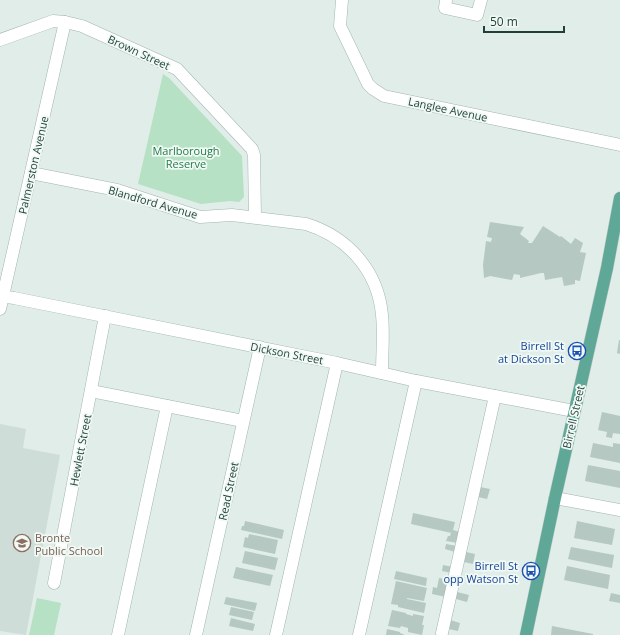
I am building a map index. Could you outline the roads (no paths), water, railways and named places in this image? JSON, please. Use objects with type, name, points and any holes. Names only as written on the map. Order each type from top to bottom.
[{"type":"main road","name":"Birrell Street","points":[[526,635],[574,411],[615,250],[620,198]]},
{"type":"street","name":"Langlee Avenue","points":[[342,0],[340,26],[368,84],[384,96],[620,145]]},
{"type":"street","points":[[446,0],[445,8],[477,14],[481,0]]},
{"type":"street","name":"Brown Street","points":[[0,40],[46,23],[65,22],[82,26],[177,69],[252,149],[254,155],[256,217]]},
{"type":"street","name":"Palmerston Avenue","points":[[0,309],[1,296],[32,174],[65,22]]},
{"type":"street","name":"Blandford Avenue","points":[[32,174],[117,190],[200,216],[232,214],[306,224],[316,227],[343,242],[360,259],[375,284],[381,306],[383,325],[382,373]]},
{"type":"street","name":"Dickson Street","points":[[1,296],[260,347],[416,381],[574,411]]},
{"type":"street","name":"Hewlett Street","points":[[54,583],[105,316]]},
{"type":"street","name":"Read Street","points":[[196,635],[260,347]]},
{"type":"street","points":[[276,635],[337,363]]},
{"type":"street","points":[[359,635],[416,381]]},
{"type":"street","points":[[91,391],[243,421]]},
{"type":"street","points":[[442,633],[495,396]]},
{"type":"street","points":[[118,635],[167,406]]},
{"type":"street","points":[[555,498],[620,510]]},
{"type":"place","name":"Birrell St at Dickson St","points":[[577,351]]},
{"type":"place","name":"Bronte Public School","points":[[22,543]]},
{"type":"place","name":"Birrell St opp Watson St","points":[[531,571]]},
{"type":"park label","name":"Marlborough Reserve","points":[[186,156]]}]
